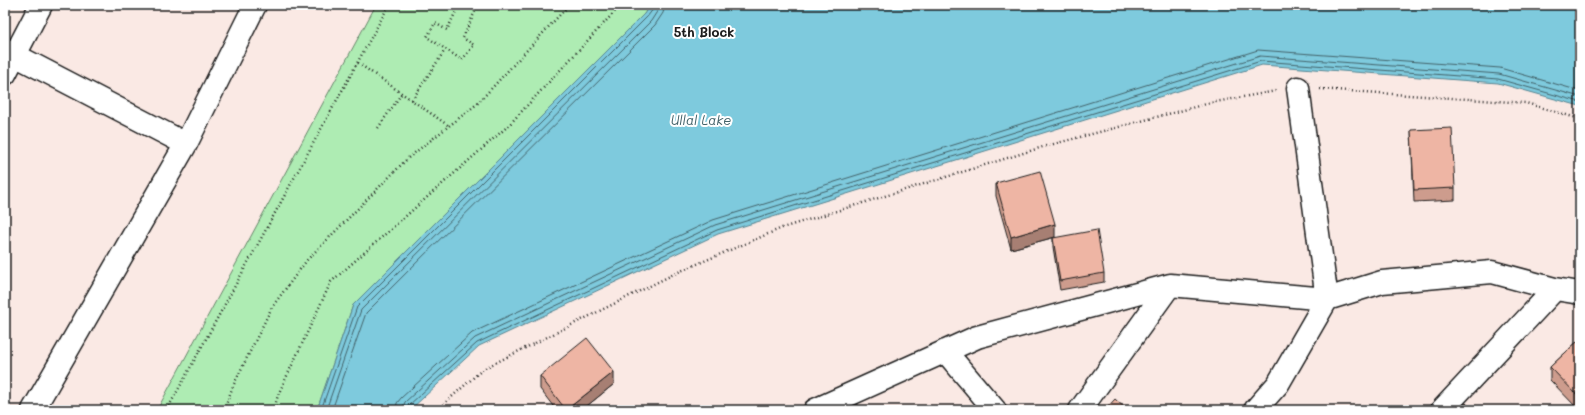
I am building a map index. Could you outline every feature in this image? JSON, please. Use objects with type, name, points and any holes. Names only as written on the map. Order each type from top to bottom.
[{"type":"street","points":[[5,74],[10,52],[40,5]]},
{"type":"street","points":[[33,410],[186,144],[255,5]]},
{"type":"street","points":[[10,52],[186,144]]},
{"type":"street","points":[[1255,410],[1278,384],[1327,299],[1298,88]]},
{"type":"street","points":[[815,410],[978,337],[1170,285],[1327,299],[1382,282],[1492,272],[1555,289],[1580,293]]},
{"type":"street","points":[[1080,410],[1170,285]]},
{"type":"street","points":[[1442,410],[1555,289]]},
{"type":"street","points":[[945,351],[996,410]]},
{"type":"path","points":[[167,410],[389,5]]},
{"type":"path","points":[[459,5],[447,30],[435,23],[426,37],[462,60],[474,45],[462,38],[478,5]]},
{"type":"path","points":[[224,410],[233,386],[272,307],[307,260],[408,158],[477,104],[569,5]]},
{"type":"path","points":[[274,410],[278,395],[331,282],[508,126],[621,5]]},
{"type":"path","points":[[412,100],[445,50]]},
{"type":"path","points":[[358,63],[449,126]]},
{"type":"path","points":[[437,410],[483,369],[676,273],[782,228],[1046,146],[1210,103],[1298,88],[1526,103],[1580,118]]},
{"type":"path","points":[[378,128],[402,93]]},
{"type":"green space","points":[[376,5],[651,5],[644,14],[353,305],[317,410],[157,410]]},
{"type":"water","name":"Ullal Lake","points":[[651,5],[1580,5],[1580,106],[1498,83],[1262,65],[718,234],[479,346],[410,410],[317,410],[353,305],[644,14]]},
{"type":"building","points":[[1452,128],[1455,188],[1414,190],[1411,130]]},
{"type":"building","points":[[1040,171],[1055,224],[1011,237],[996,183]]},
{"type":"building","points":[[1097,230],[1104,273],[1060,281],[1053,238]]},
{"type":"building","points":[[587,338],[614,372],[566,410],[540,376]]},
{"type":"building","points":[[1580,339],[1580,398],[1550,367]]},
{"type":"building","points":[[1115,399],[1127,410],[1105,410]]},
{"type":"building","points":[[1466,403],[1473,410],[1460,410]]},
{"type":"district","name":"5th Block","points":[[704,31]]}]
